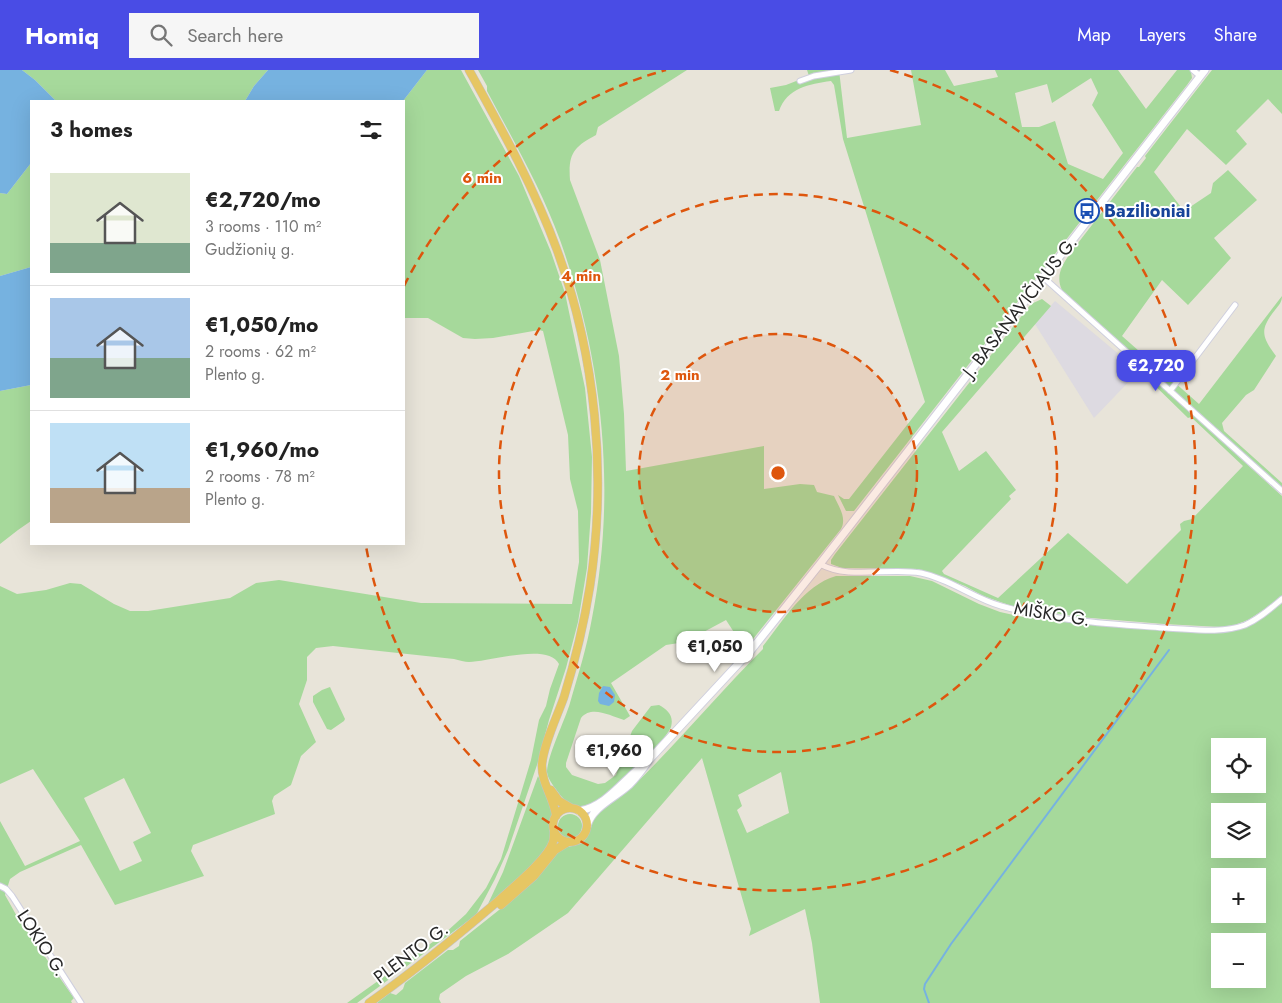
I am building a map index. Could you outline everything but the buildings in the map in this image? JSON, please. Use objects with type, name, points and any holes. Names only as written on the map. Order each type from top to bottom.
[{"type":"highway","points":[[469,70],[526,177],[557,250],[580,330],[590,381],[595,422],[597,510],[590,585],[579,642],[542,763],[543,772],[544,781],[555,807],[554,831],[559,838],[568,842],[578,840],[586,832],[585,817],[559,801],[551,790],[543,772]]},
{"type":"highway","points":[[556,816],[565,809],[574,810]]},
{"type":"highway","name":"PLENTO G.","points":[[471,926],[534,869],[553,842],[554,831]]},
{"type":"highway","name":"PLENTO G.","points":[[369,1003],[405,978],[519,890],[540,870],[555,850],[568,842]]},
{"type":"main road","name":"J. BASANAVIČIAUS G.","points":[[820,564],[1202,73]]},
{"type":"main road","points":[[587,826],[594,813],[628,786],[649,760],[752,649],[820,564]]},
{"type":"main road","points":[[574,810],[589,808],[603,799],[649,760]]},
{"type":"street","points":[[800,81],[814,76],[851,70]]},
{"type":"street","points":[[1192,70],[1202,73]]},
{"type":"street","points":[[1043,278],[1282,491]]},
{"type":"street","points":[[1170,391],[1235,305]]},
{"type":"street","name":"MIŠKO G.","points":[[820,564],[827,568],[844,571],[915,572],[951,583],[1001,606],[1040,615],[1120,625],[1198,630],[1230,629],[1258,619],[1282,599]]},
{"type":"street","name":"LOKIO G.","points":[[0,886],[6,889],[12,896],[81,1003]]},
{"type":"shaded area","points":[[1055,301],[1139,371],[1094,418],[1035,324]]},
{"type":"green space","points":[[22,70],[268,70],[254,86],[246,100],[55,100]]},
{"type":"green space","points":[[427,70],[461,70],[519,176],[551,252],[565,293],[585,388],[592,457],[591,513],[587,568],[578,622],[538,762],[508,850],[476,915],[357,1003],[347,1003],[444,934],[466,914],[486,888],[501,859],[531,760],[539,720],[546,706],[559,664],[553,658],[543,654],[517,655],[469,662],[333,646],[316,648],[307,657],[307,680],[299,704],[316,742],[301,756],[291,785],[274,796],[272,801],[275,814],[193,845],[191,851],[204,876],[115,905],[81,845],[20,872],[10,879],[5,895],[19,920],[74,998],[71,1001],[72,1003],[0,1003],[0,821],[25,866],[80,841],[33,769],[0,784],[0,586],[17,594],[46,590],[70,583],[81,584],[114,604],[130,611],[148,611],[230,598],[256,583],[279,580],[421,603],[572,604],[579,562],[578,511],[570,479],[568,435],[543,331],[539,330],[493,338],[463,338],[428,318],[405,318],[404,100]],"holes":[[[124,778],[151,833],[133,842],[142,861],[120,871],[84,798]]]},
{"type":"green space","points":[[478,70],[687,70],[598,127],[596,135],[582,143],[574,152],[570,163],[570,180],[600,260],[619,356],[626,471],[764,446],[764,489],[800,484],[814,485],[817,492],[834,496],[843,517],[841,529],[733,664],[729,658],[741,643],[726,620],[685,642],[666,645],[611,683],[630,716],[624,720],[607,714],[590,712],[581,718],[566,763],[566,767],[572,775],[598,784],[605,783],[616,775],[632,731],[651,706],[659,705],[668,711],[672,720],[671,727],[659,744],[623,780],[592,804],[585,806],[573,805],[565,800],[551,783],[547,772],[550,757],[570,703],[585,650],[600,571],[604,523],[604,475],[602,427],[596,379],[587,332],[560,240],[535,183]]},
{"type":"green space","points":[[807,70],[839,70],[847,138],[921,125],[911,70],[945,70],[954,86],[998,77],[995,70],[1118,70],[1146,109],[1177,70],[1193,70],[1191,72],[1192,78],[1187,85],[854,511],[846,511],[838,495],[844,499],[849,499],[925,402],[843,139],[834,85],[831,81],[800,88],[787,97],[779,111],[775,111],[770,88],[786,85],[809,76]],"holes":[[[1091,78],[1098,93],[1092,105],[1123,153],[1103,179],[1068,164],[1055,121],[1039,127],[1022,127],[1015,93],[1047,84],[1052,103]]]},
{"type":"green space","points":[[1212,70],[1282,70],[1282,114],[1268,99],[1236,131],[1247,144],[1226,165],[1187,129],[1154,172],[1184,211],[1211,193],[1213,183],[1228,170],[1257,200],[1214,238],[1231,258],[1188,305],[1162,280],[1122,336],[1199,404],[1282,296],[1280,303],[1267,322],[1264,333],[1267,343],[1276,356],[1254,390],[1246,395],[1222,423],[1224,431],[1282,483],[1282,487],[1062,290],[1060,285],[1061,270],[1071,252],[1146,158],[1145,156]]},
{"type":"green space","points":[[30,164],[30,267],[0,276],[0,193],[7,194]]},
{"type":"green space","points":[[1042,299],[1051,306],[942,432],[959,471],[986,451],[1016,490],[1009,496],[1011,499],[942,571],[944,574],[998,598],[1068,533],[1127,584],[1181,530],[1180,524],[1192,519],[1243,466],[1191,417],[1188,418],[1142,373],[1145,372],[1282,496],[1282,596],[1248,620],[1235,625],[1220,627],[1164,624],[1079,617],[1012,606],[918,569],[842,568],[831,564],[835,554],[1031,304]]},
{"type":"green space","points":[[30,385],[30,522],[0,544],[0,391]]},
{"type":"green space","points":[[836,576],[910,576],[932,581],[1000,612],[1023,617],[1093,625],[1207,633],[1230,631],[1248,626],[1264,617],[1282,603],[1282,1003],[820,1003],[812,943],[805,909],[749,936],[751,929],[702,758],[568,913],[508,954],[466,976],[440,994],[439,999],[441,1003],[377,1003],[390,993],[396,995],[403,989],[405,983],[448,950],[453,950],[459,946],[460,941],[524,890],[560,850],[582,843],[598,813],[627,792],[681,737],[763,649],[763,646],[786,615],[814,587]],"holes":[[[781,772],[789,813],[747,833],[737,810],[742,806],[738,795]]]},
{"type":"green space","points":[[330,687],[345,719],[331,730],[327,729],[313,702],[313,696]]},
{"type":"green space","points":[[538,776],[548,796],[552,814],[549,825],[551,840],[546,850],[525,873],[487,906],[503,872]]},
{"type":"green space","points":[[570,814],[575,815],[581,821],[581,831],[575,837],[570,838],[565,837],[559,831],[558,826],[559,821],[565,815]]},
{"type":"water","points":[[0,70],[22,70],[55,100],[30,100],[30,164],[7,194],[0,193]]},
{"type":"water","points":[[268,70],[427,70],[404,100],[246,100],[254,86]]},
{"type":"water","points":[[30,267],[30,385],[0,391],[0,276]]},
{"type":"water","points":[[603,686],[610,687],[615,695],[614,702],[609,706],[600,704],[598,701],[599,693]]},
{"type":"waterway","points":[[929,1003],[924,989],[925,984],[951,944],[1169,650]]},
{"type":"place","name":"Bazilioniai","points":[[1087,211]]}]
